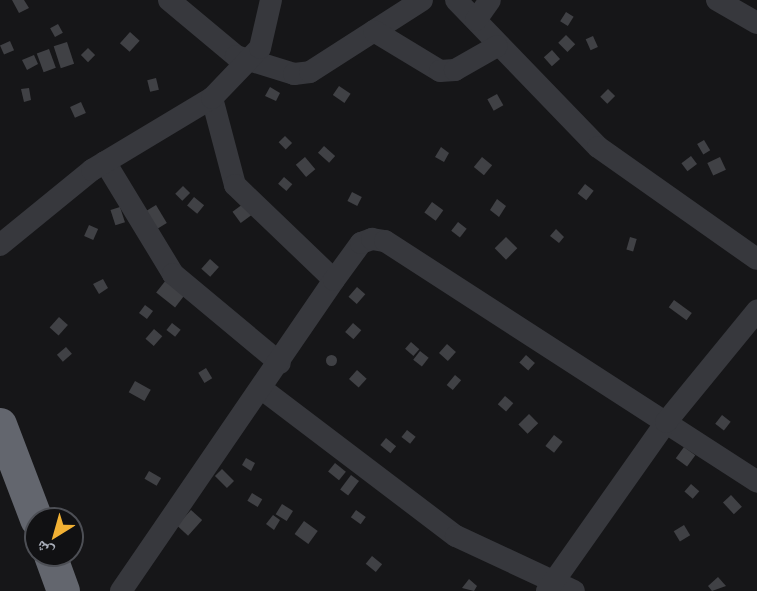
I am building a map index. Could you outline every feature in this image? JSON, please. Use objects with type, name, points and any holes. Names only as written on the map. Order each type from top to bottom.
[{"type":"highway","points":[[0,424],[31,507]]},
{"type":"highway","points":[[54,567],[63,591]]},
{"type":"street","points":[[169,0],[248,63],[310,72],[422,0]]},
{"type":"street","points":[[0,244],[105,162],[212,98],[260,48],[271,0]]},
{"type":"street","points":[[456,0],[497,46],[598,147],[757,259]]},
{"type":"street","points":[[476,20],[490,0]]},
{"type":"street","points":[[717,0],[757,23]]},
{"type":"street","points":[[374,31],[440,71],[455,70],[497,46]]},
{"type":"street","points":[[212,98],[236,185],[334,280]]},
{"type":"street","points":[[105,162],[173,274],[280,363]]},
{"type":"street","points":[[121,591],[361,243],[386,241],[757,482]]},
{"type":"street","points":[[262,389],[456,536],[559,587],[666,422],[757,311]]},
{"type":"building","points":[[12,0],[24,0],[29,8],[19,13]]},
{"type":"building","points":[[566,12],[574,17],[568,26],[560,21]]},
{"type":"building","points":[[58,24],[63,33],[55,37],[50,28]]},
{"type":"building","points":[[130,32],[140,41],[130,52],[120,43]]},
{"type":"building","points":[[566,35],[575,44],[567,52],[558,43]]},
{"type":"building","points":[[593,36],[598,47],[591,50],[586,39]]},
{"type":"building","points":[[10,41],[14,50],[4,55],[0,45]]},
{"type":"building","points":[[67,42],[74,64],[61,68],[54,46]]},
{"type":"building","points":[[88,48],[95,55],[88,62],[81,55]]},
{"type":"building","points":[[49,49],[56,68],[44,72],[37,53]]},
{"type":"building","points":[[552,50],[560,59],[552,66],[544,57]]},
{"type":"building","points":[[34,55],[38,64],[27,70],[22,60]]},
{"type":"building","points":[[156,78],[159,90],[150,92],[147,80]]},
{"type":"building","points":[[339,86],[351,94],[344,103],[333,95]]},
{"type":"building","points":[[270,87],[280,93],[276,101],[265,96]]},
{"type":"building","points":[[29,88],[31,100],[24,102],[21,89]]},
{"type":"building","points":[[608,89],[615,96],[607,104],[600,97]]},
{"type":"building","points":[[497,94],[503,105],[494,111],[487,99]]},
{"type":"building","points":[[81,102],[86,113],[75,118],[70,107]]},
{"type":"building","points":[[285,136],[292,143],[286,149],[279,142]]},
{"type":"building","points":[[704,140],[710,150],[703,154],[697,144]]},
{"type":"building","points":[[324,146],[335,156],[329,163],[318,153]]},
{"type":"building","points":[[441,147],[449,153],[444,162],[435,157]]},
{"type":"building","points":[[691,156],[697,164],[687,171],[681,163]]},
{"type":"building","points":[[305,157],[315,169],[306,177],[296,165]]},
{"type":"building","points":[[482,157],[492,165],[484,175],[474,167]]},
{"type":"building","points":[[720,157],[726,170],[713,176],[707,163]]},
{"type":"building","points":[[284,177],[292,184],[286,191],[278,184]]},
{"type":"building","points":[[585,184],[594,191],[586,200],[578,193]]},
{"type":"building","points":[[183,186],[190,193],[182,201],[175,194]]},
{"type":"building","points":[[352,192],[362,197],[357,206],[347,201]]},
{"type":"building","points":[[194,197],[204,205],[197,214],[187,206]]},
{"type":"building","points":[[497,199],[506,206],[499,217],[490,210]]},
{"type":"building","points":[[432,202],[443,210],[436,221],[424,213]]},
{"type":"building","points":[[243,204],[251,215],[241,223],[232,212]]},
{"type":"building","points":[[156,205],[167,223],[157,229],[147,211]]},
{"type":"building","points":[[120,207],[125,222],[115,225],[110,210]]},
{"type":"building","points":[[458,222],[467,229],[460,237],[451,231]]},
{"type":"building","points":[[89,225],[98,229],[93,240],[84,236]]},
{"type":"building","points":[[556,229],[564,237],[559,243],[550,236]]},
{"type":"building","points":[[506,237],[517,248],[506,260],[495,248]]},
{"type":"building","points":[[630,237],[637,239],[633,251],[626,249]]},
{"type":"building","points":[[210,259],[219,267],[210,277],[201,269]]},
{"type":"building","points":[[103,279],[108,288],[99,294],[93,284]]},
{"type":"building","points":[[166,280],[185,295],[175,307],[156,293]]},
{"type":"building","points":[[357,287],[365,294],[357,304],[348,297]]},
{"type":"building","points":[[674,300],[692,313],[687,320],[669,307]]},
{"type":"building","points":[[145,305],[153,311],[147,319],[139,313]]},
{"type":"building","points":[[59,317],[68,325],[59,335],[50,327]]},
{"type":"building","points":[[172,323],[181,330],[175,337],[166,330]]},
{"type":"building","points":[[353,323],[361,330],[353,339],[345,332]]},
{"type":"building","points":[[154,329],[162,336],[154,346],[145,339]]},
{"type":"building","points":[[411,342],[419,349],[413,356],[405,349]]},
{"type":"building","points":[[447,344],[456,352],[448,361],[439,353]]},
{"type":"building","points":[[66,347],[72,354],[63,362],[57,355]]},
{"type":"building","points":[[420,351],[429,358],[422,366],[413,360]]},
{"type":"building","points":[[331,354],[337,360],[331,366],[325,360]]},
{"type":"building","points":[[526,355],[535,363],[528,370],[519,362]]},
{"type":"building","points":[[206,368],[212,378],[204,383],[198,373]]},
{"type":"building","points":[[357,370],[367,379],[359,388],[349,379]]},
{"type":"building","points":[[455,375],[461,380],[453,390],[447,385]]},
{"type":"building","points":[[135,381],[151,390],[144,401],[129,392]]},
{"type":"building","points":[[505,396],[513,403],[506,412],[498,404]]},
{"type":"building","points":[[529,414],[538,423],[528,434],[518,425]]},
{"type":"building","points":[[722,415],[731,422],[724,430],[715,424]]},
{"type":"building","points":[[407,430],[416,437],[410,444],[401,437]]},
{"type":"building","points":[[554,435],[563,442],[554,453],[545,446]]},
{"type":"building","points":[[386,438],[396,446],[390,453],[380,445]]},
{"type":"building","points":[[684,447],[695,455],[687,467],[676,458]]},
{"type":"building","points":[[246,458],[255,463],[251,471],[242,465]]},
{"type":"building","points":[[335,463],[346,472],[339,480],[328,472]]},
{"type":"building","points":[[222,469],[234,481],[227,488],[215,476]]},
{"type":"building","points":[[149,471],[161,478],[157,486],[144,479]]},
{"type":"building","points":[[351,475],[359,481],[348,495],[340,489]]},
{"type":"building","points":[[691,484],[699,491],[693,499],[684,492]]},
{"type":"building","points":[[252,493],[262,499],[258,507],[247,501]]},
{"type":"building","points":[[731,495],[742,507],[734,514],[723,503]]},
{"type":"building","points":[[282,504],[293,511],[287,521],[276,514]]},
{"type":"building","points":[[191,510],[202,520],[188,536],[177,526]]},
{"type":"building","points":[[356,510],[366,517],[361,524],[351,517]]},
{"type":"building","points":[[273,515],[280,520],[274,530],[266,524]]},
{"type":"building","points":[[304,521],[318,531],[308,544],[295,534]]},
{"type":"building","points":[[684,525],[690,535],[680,541],[674,531]]},
{"type":"building","points":[[372,556],[382,564],[376,572],[366,564]]},
{"type":"building","points":[[718,577],[726,586],[712,591],[708,586]]},
{"type":"building","points":[[469,579],[477,586],[474,591],[462,588]]}]
